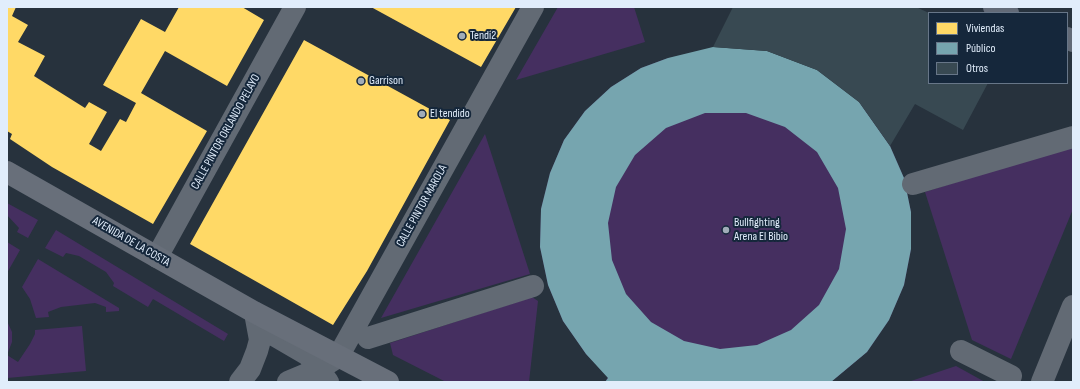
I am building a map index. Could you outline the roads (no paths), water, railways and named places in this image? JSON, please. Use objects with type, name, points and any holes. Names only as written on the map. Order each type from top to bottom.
[{"type":"main road","points":[[994,7],[1006,12]]},
{"type":"main road","name":"AVENIDA DE LA COSTA","points":[[7,172],[254,312],[388,382]]},
{"type":"street","name":"CALLE PINTOR ORLANDO PELAYO","points":[[157,257],[295,7]]},
{"type":"street","name":"CALLE PINTOR MAROLA","points":[[288,382],[324,376],[338,357],[533,7]]},
{"type":"street","points":[[913,184],[1073,137]]},
{"type":"street","points":[[368,338],[533,286]]},
{"type":"street","points":[[1042,382],[1073,306]]},
{"type":"street","points":[[254,312],[272,334],[308,355],[324,376]]},
{"type":"street","points":[[240,382],[250,369],[260,340],[254,312]]},
{"type":"street","points":[[961,351],[1011,376]]},
{"type":"place","name":"Tendi2","points":[[462,36]]},
{"type":"place","name":"Garrison","points":[[361,81]]},
{"type":"place","name":"El tendido","points":[[422,114]]},
{"type":"place","name":"Bullfighting Arena El Bibio","points":[[726,230]]}]
